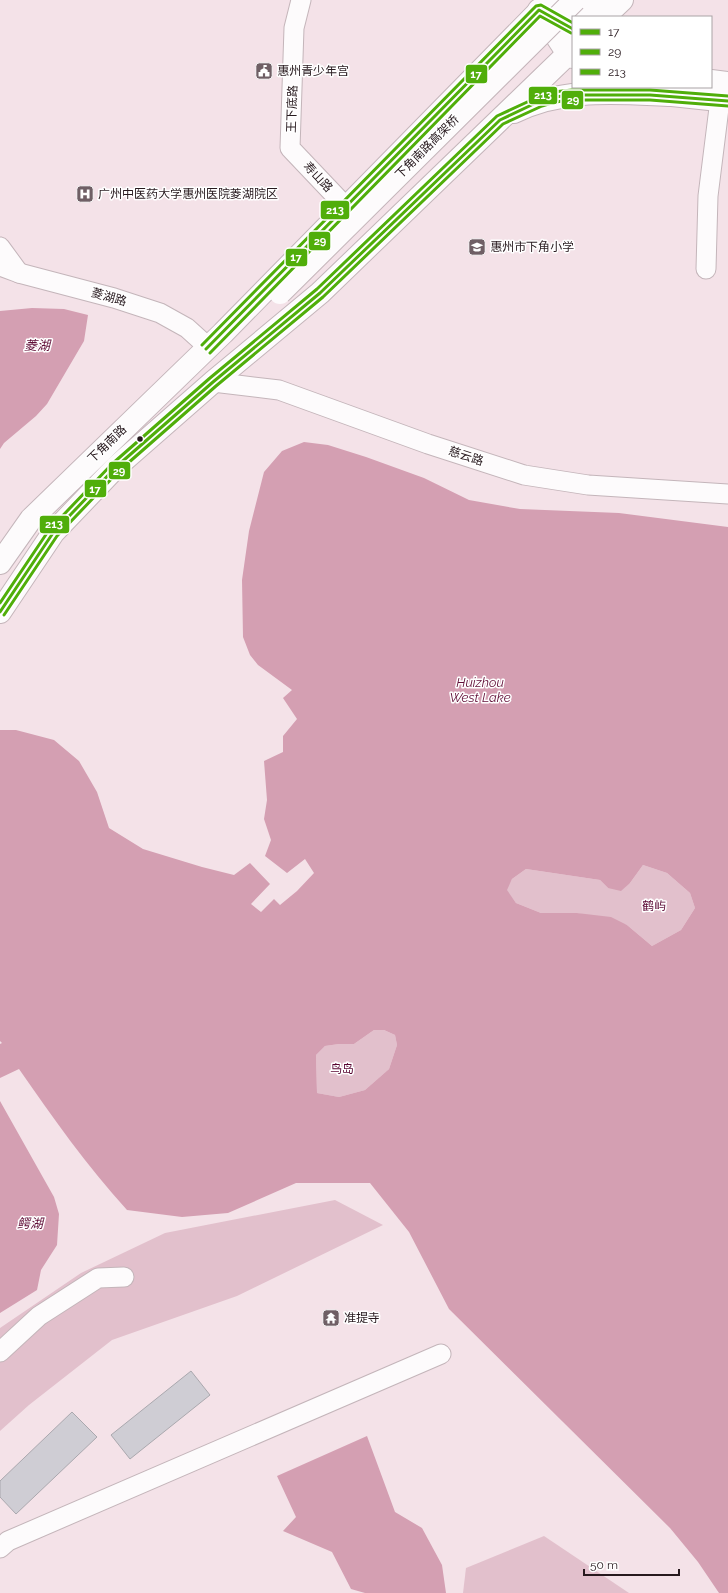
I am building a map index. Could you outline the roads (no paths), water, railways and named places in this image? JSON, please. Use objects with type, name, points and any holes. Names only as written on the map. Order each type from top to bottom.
[{"type":"main road","name":"下角南路高架桥","points":[[285,297],[575,0]]},
{"type":"main road","points":[[579,16],[596,0]]},
{"type":"main road","points":[[605,16],[622,0]]},
{"type":"main road","points":[[627,16],[632,0]]},
{"type":"main road","name":"下角南路","points":[[0,563],[31,519],[216,340],[346,207],[540,3]]},
{"type":"main road","points":[[540,3],[572,28]]},
{"type":"main road","points":[[540,3],[571,54]]},
{"type":"main road","name":"下角南路高架桥","points":[[285,297],[572,23]]},
{"type":"main road","name":"下角南路","points":[[0,612],[53,533],[116,467],[212,382],[320,293],[571,54]]},
{"type":"main road","points":[[644,88],[672,95]]},
{"type":"main road","points":[[500,120],[535,103],[554,97],[571,94],[627,93],[672,95],[722,91]]},
{"type":"main road","name":"下角南路","points":[[216,340],[285,297]]},
{"type":"main road","name":"下角南路","points":[[212,382],[285,297]]},
{"type":"street","name":"王下底路","points":[[290,148],[294,28],[302,0]]},
{"type":"street","points":[[706,269],[708,196],[722,91]]},
{"type":"street","name":"寿山路","points":[[290,148],[346,207]]},
{"type":"street","points":[[0,247],[19,273]]},
{"type":"street","name":"菱湖路","points":[[0,266],[19,273],[114,298],[160,313],[186,328],[216,340]]},
{"type":"street","name":"慈云路","points":[[212,382],[279,390],[428,444],[524,475],[588,485],[728,494]]},
{"type":"street","points":[[0,1352],[39,1316],[98,1278],[124,1277]]},
{"type":"street","points":[[0,1548],[8,1541],[441,1354]]},
{"type":"water","name":"菱湖","points":[[32,308],[64,309],[88,315],[84,341],[47,404],[36,416],[4,443],[0,449],[0,311]]},
{"type":"water","name":"Huizhou West Lake","points":[[304,442],[328,445],[424,478],[469,500],[520,509],[619,513],[728,527],[728,1593],[719,1593],[698,1562],[670,1528],[449,1309],[409,1232],[370,1183],[296,1183],[228,1213],[182,1217],[127,1210],[84,1159],[19,1069],[0,1078],[0,1044],[2,1043],[0,1041],[0,730],[16,730],[54,740],[79,761],[97,792],[109,828],[143,849],[234,875],[250,863],[270,884],[251,904],[261,912],[274,899],[280,905],[297,891],[314,873],[305,859],[287,873],[265,856],[271,840],[264,819],[267,800],[264,761],[283,752],[283,736],[297,719],[283,698],[292,690],[258,665],[250,655],[243,637],[242,580],[249,531],[264,472],[282,451]],"holes":[[[643,865],[667,873],[690,893],[695,908],[681,930],[652,946],[627,925],[611,917],[577,913],[541,913],[516,903],[507,890],[512,879],[526,869],[600,880],[608,888],[621,891],[630,883]],[[374,1030],[384,1030],[395,1035],[397,1045],[389,1069],[365,1090],[339,1097],[317,1093],[316,1055],[325,1046],[354,1044]]]},
{"type":"water","name":"鳄湖","points":[[0,1101],[54,1197],[59,1214],[57,1245],[41,1270],[37,1290],[0,1313]]},
{"type":"water","points":[[367,1436],[395,1512],[422,1528],[442,1565],[446,1593],[365,1593],[351,1589],[332,1552],[283,1531],[296,1517],[277,1476]]},
{"type":"place","name":"惠州青少年宫","points":[[264,71]]},
{"type":"place","name":"广州中医药大学惠州医院菱湖院区","points":[[85,194]]},
{"type":"place","name":"惠州市下角小学","points":[[477,247]]},
{"type":"place","name":"准提寺","points":[[331,1318]]},
{"type":"park label","name":"鹤屿","points":[[654,906]]},
{"type":"park label","name":"鸟岛","points":[[342,1069]]}]
